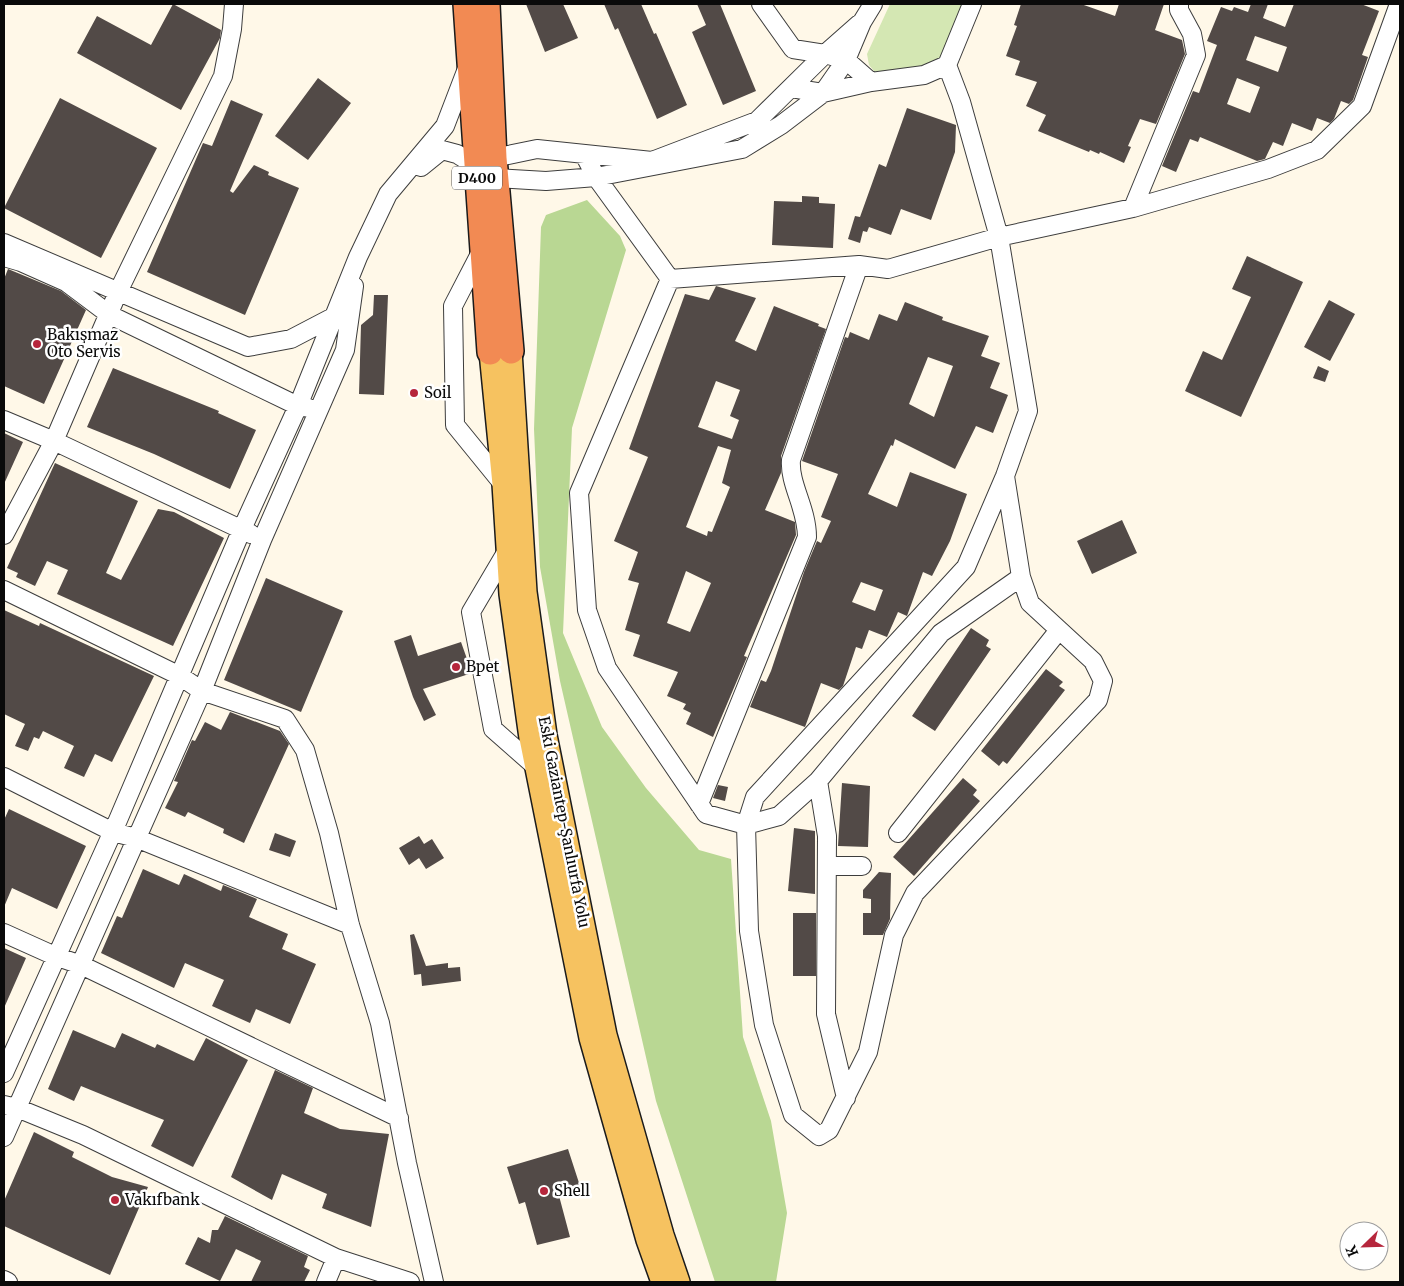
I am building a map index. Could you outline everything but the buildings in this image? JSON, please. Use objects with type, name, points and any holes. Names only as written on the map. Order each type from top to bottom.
[{"type":"highway","name":"D400","points":[[466,4],[470,62],[489,167],[482,250],[500,351]]},
{"type":"highway","name":"D400","points":[[487,4],[489,167],[500,351]]},
{"type":"main road","name":"Eski Gaziantep-Şanlıurfa Yolu","points":[[500,351],[503,484],[510,594],[536,766],[590,1038],[647,1240],[662,1282]]},
{"type":"main road","name":"Eski Gaziantep-Şanlıurfa Yolu","points":[[500,351],[526,592],[546,735],[606,1035],[663,1235],[679,1282]]},
{"type":"street","points":[[4,535],[54,441],[110,315],[118,292],[223,76],[232,29],[234,4]]},
{"type":"street","points":[[761,4],[793,49],[825,54],[846,60],[871,82]]},
{"type":"street","points":[[388,194],[442,150],[489,167],[546,181],[596,177],[742,149],[781,125],[823,93],[846,60],[862,22],[873,4]]},
{"type":"street","points":[[972,4],[947,65],[961,102],[999,237],[1028,412],[1005,476],[966,567],[755,797],[746,825],[749,931],[764,1025],[793,1115],[819,1136],[829,1130],[868,1052],[894,935],[915,893],[1098,700],[1103,681],[1093,661],[1030,603],[1021,577],[1005,476]]},
{"type":"street","points":[[1133,208],[1196,56],[1192,34],[1179,10],[1179,4]]},
{"type":"street","points":[[670,279],[859,265],[888,269],[999,237],[1133,208],[1268,169],[1317,150],[1362,106],[1382,56],[1399,4]]},
{"type":"street","points":[[489,167],[537,149],[652,162],[757,121],[825,54],[862,22]]},
{"type":"street","points":[[4,1073],[55,956],[113,832],[242,529],[298,406],[358,257],[388,194],[445,126],[470,62]]},
{"type":"street","points":[[791,88],[823,93],[871,82],[924,75],[947,65]]},
{"type":"street","points":[[584,154],[596,177],[670,279]]},
{"type":"street","points":[[4,243],[248,348],[291,338],[335,316]]},
{"type":"street","points":[[482,250],[453,306],[455,425],[503,484]]},
{"type":"street","points":[[4,257],[21,262],[66,282],[110,315],[298,406],[320,411]]},
{"type":"street","points":[[4,1137],[10,1106],[81,964],[202,691],[262,540],[320,411],[345,350],[358,257]]},
{"type":"street","points":[[699,804],[806,537],[807,522],[790,470],[791,460],[859,265]]},
{"type":"street","points":[[670,279],[580,494],[587,610],[607,668],[706,814],[746,825],[779,816],[818,781],[941,633],[1021,577]]},
{"type":"street","points":[[4,420],[54,441],[262,540]]},
{"type":"street","points":[[507,551],[471,612],[493,729],[536,766]]},
{"type":"street","points":[[4,590],[180,676],[202,691],[285,719],[305,750],[329,833],[350,925],[380,1022],[434,1282]]},
{"type":"street","points":[[898,833],[1059,630]]},
{"type":"street","points":[[4,777],[113,832],[136,838],[350,925]]},
{"type":"street","points":[[818,781],[827,836],[826,1014],[846,1098]]},
{"type":"street","points":[[827,866],[862,866]]},
{"type":"street","points":[[4,933],[55,956],[81,964],[399,1118]]},
{"type":"street","points":[[10,1106],[83,1135],[336,1258],[410,1282]]},
{"type":"street","points":[[326,1282],[336,1258]]},
{"type":"street","points":[[4,1280],[8,1282]]},
{"type":"green space","points":[[890,4],[967,4],[944,57],[925,70],[875,72],[869,65],[867,54]]},
{"type":"green space","points":[[587,200],[620,236],[626,250],[572,428],[563,633],[602,727],[646,788],[699,850],[731,859],[743,1037],[771,1121],[787,1213],[776,1282],[715,1282],[656,1101],[560,681],[540,567],[534,429],[541,227],[546,215]]},
{"type":"place","name":"Bakışmaz Oto Servis","points":[[37,344]]},
{"type":"place","name":"Soil","points":[[414,393]]},
{"type":"place","name":"Bpet","points":[[456,667]]},
{"type":"place","name":"Shell","points":[[544,1191]]},
{"type":"place","name":"Vakıfbank","points":[[115,1200]]}]
